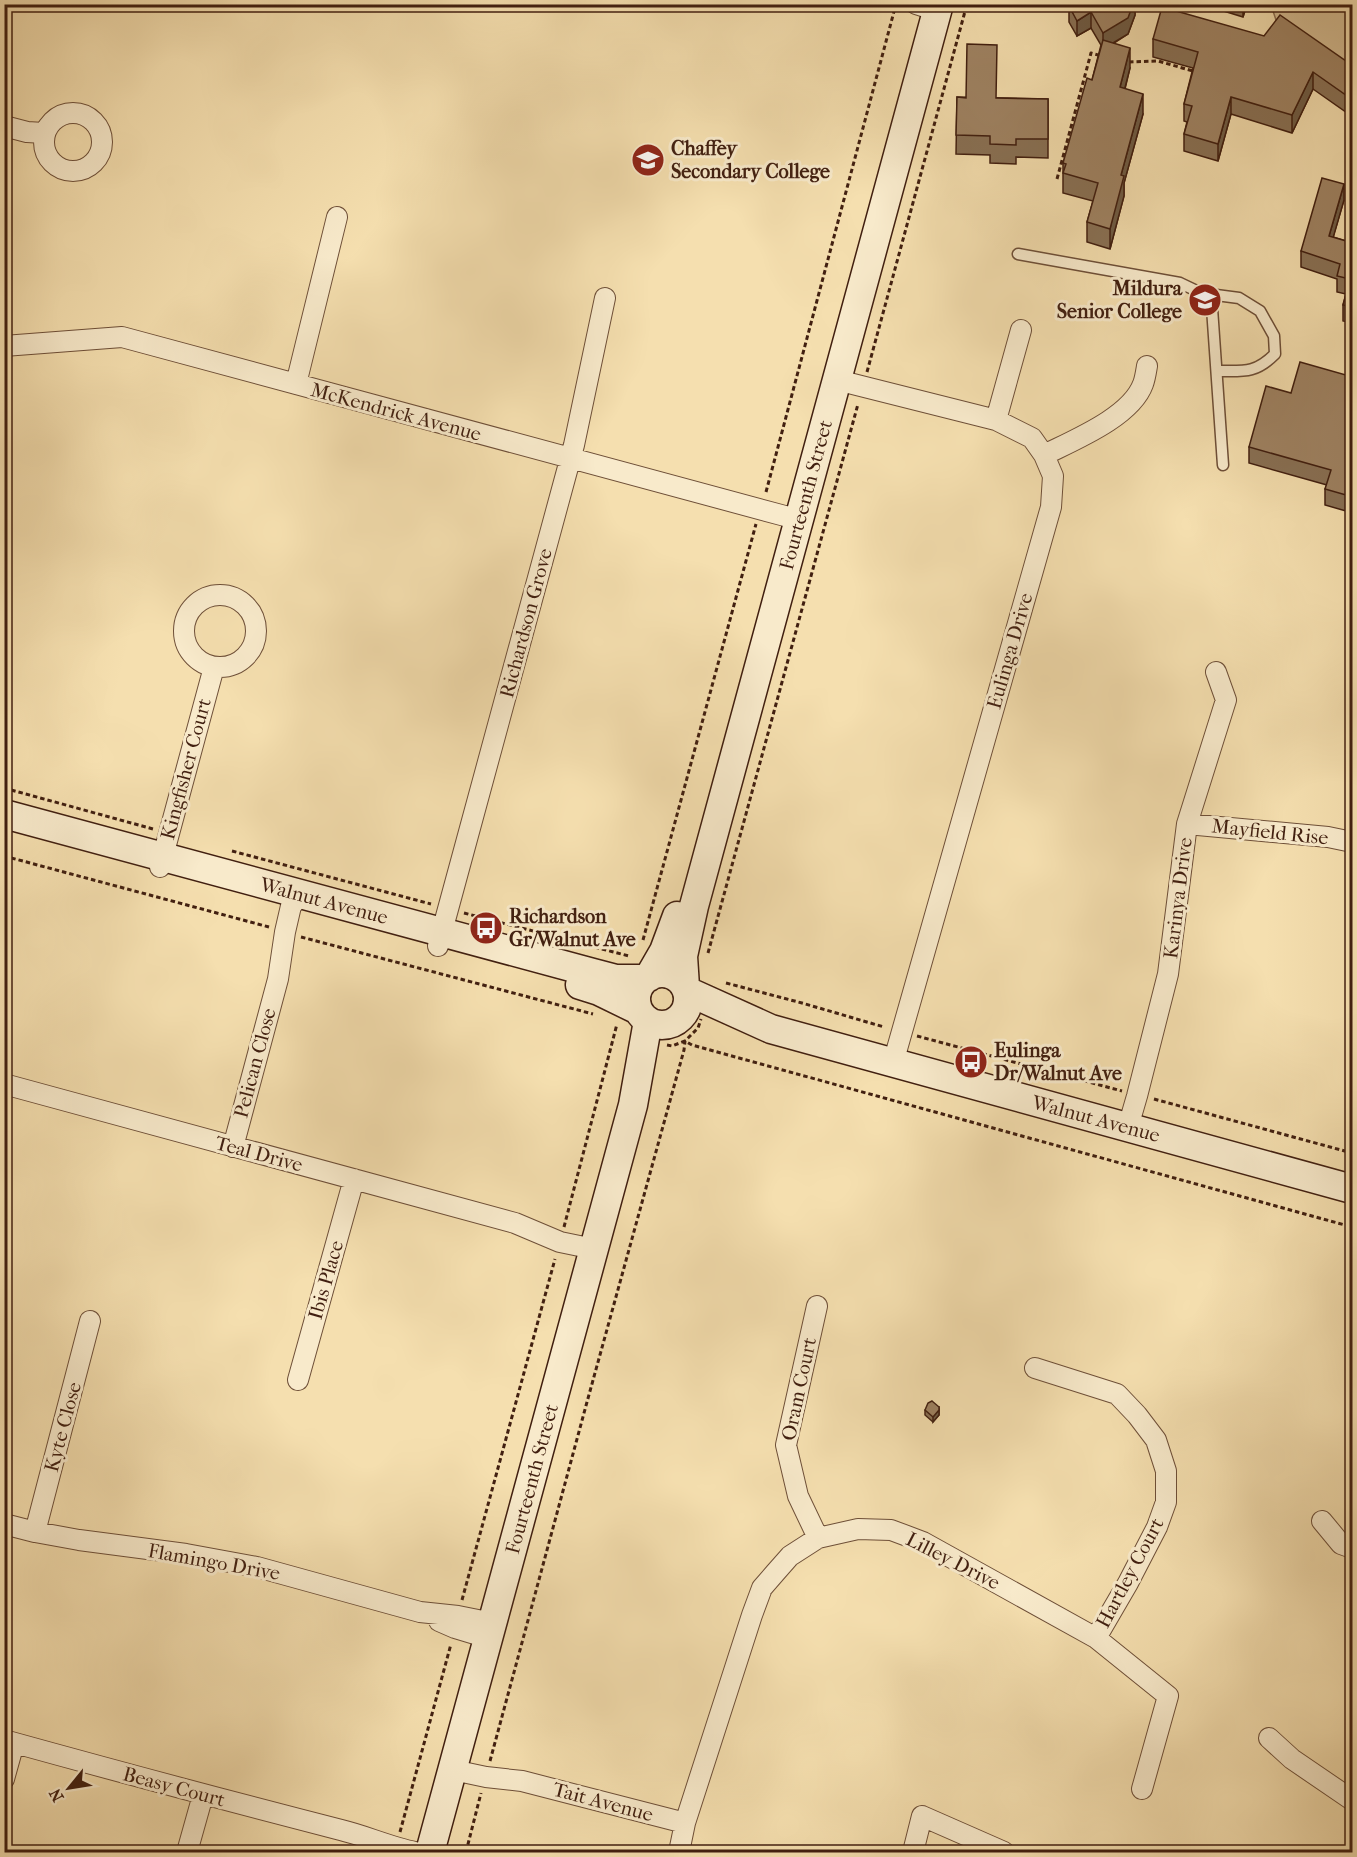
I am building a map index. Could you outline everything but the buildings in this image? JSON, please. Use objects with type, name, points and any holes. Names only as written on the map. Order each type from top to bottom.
[{"type":"street","name":"Fourteenth Street","points":[[426,1849],[454,1764],[633,1105],[660,1028],[688,1006],[683,956],[694,906],[850,384],[923,6]]},
{"type":"street","name":"Fourteenth Street","points":[[660,1028],[636,1002],[637,993],[649,966],[677,918],[772,513],[923,6]]},
{"type":"street","points":[[4,126],[27,132],[44,133]]},
{"type":"street","points":[[296,384],[337,217]]},
{"type":"street","name":"Richardson Grove","points":[[443,929],[570,459],[605,298]]},
{"type":"street","points":[[996,420],[1021,330]]},
{"type":"street","name":"McKendrick Avenue","points":[[4,346],[122,337],[772,513]]},
{"type":"street","points":[[1044,455],[1096,428],[1120,412],[1133,400],[1142,386],[1147,366]]},
{"type":"street","name":"Eulinga Drive","points":[[850,384],[996,420],[1032,438],[1044,455],[1053,476],[1051,507],[893,1063]]},
{"type":"street","name":"Kingfisher Court","points":[[163,853],[214,667]]},
{"type":"street","name":"Karinya Drive","points":[[1128,1127],[1168,974],[1187,824],[1226,700],[1216,672]]},
{"type":"street","name":"Walnut Avenue","points":[[4,814],[163,853],[295,916],[443,929],[616,979],[649,966],[657,974],[674,976],[686,989],[771,1029]]},
{"type":"street","name":"Mayfield Rise","points":[[1187,824],[1328,837],[1353,842]]},
{"type":"street","name":"Walnut Avenue","points":[[4,828],[163,853]]},
{"type":"street","name":"Pelican Close","points":[[232,1147],[295,916]]},
{"type":"street","name":"Walnut Avenue","points":[[443,929],[599,991],[660,1028],[693,1017],[771,1029],[1353,1189]]},
{"type":"street","name":"Teal Drive","points":[[4,1084],[595,1243]]},
{"type":"street","name":"Ibis Place","points":[[298,1380],[354,1179]]},
{"type":"street","name":"Oram Court","points":[[817,1306],[786,1445],[798,1496],[818,1538]]},
{"type":"street","name":"Kyte Close","points":[[35,1532],[90,1321]]},
{"type":"street","name":"Hartley Court","points":[[1035,1368],[1117,1394],[1156,1440],[1166,1471],[1166,1502],[1157,1527],[1096,1638]]},
{"type":"street","points":[[1322,1521],[1341,1544],[1353,1548]]},
{"type":"street","name":"Flamingo Drive","points":[[4,1524],[35,1532],[257,1567],[490,1630]]},
{"type":"street","name":"Lilley Drive","points":[[679,1852],[685,1823],[762,1588],[790,1556],[818,1538],[858,1529],[891,1530],[923,1542],[1096,1638],[1168,1696],[1142,1789]]},
{"type":"street","points":[[1269,1738],[1292,1759],[1353,1800]]},
{"type":"street","points":[[4,1779],[9,1741]]},
{"type":"street","name":"Beasy Court","points":[[9,1741],[203,1795],[345,1831],[395,1848],[426,1849]]},
{"type":"street","name":"Tait Avenue","points":[[454,1764],[685,1823]]},
{"type":"street","points":[[187,1852],[203,1795]]},
{"type":"street","points":[[913,1852],[922,1816],[1004,1852]]},
{"type":"street","name":"Beasy Court","points":[[345,1831],[398,1836],[426,1849]]},
{"type":"lane","points":[[1018,254],[1180,284],[1201,293],[1239,298],[1260,311],[1274,336],[1275,354],[1265,365],[1250,371],[1216,371]]},
{"type":"lane","points":[[1201,293],[1212,309],[1223,465]]},
{"type":"path","points":[[707,956],[850,384],[967,4]]},
{"type":"path","points":[[649,966],[641,945],[923,6]]},
{"type":"path","points":[[1057,179],[1091,53],[1109,58]]},
{"type":"path","points":[[1128,62],[1158,61],[1193,71]]},
{"type":"path","points":[[4,788],[163,853]]},
{"type":"path","points":[[226,849],[443,929],[649,966]]},
{"type":"path","points":[[4,856],[295,916],[595,1015]]},
{"type":"path","points":[[724,982],[901,1032],[1353,1153]]},
{"type":"path","points":[[398,1836],[618,1021],[633,1035],[660,1028],[692,1045],[1353,1227]]},
{"type":"path","points":[[466,1852],[684,1050],[660,1028]]},
{"type":"shaded area","points":[[1271,5],[1352,5],[1352,83],[1280,32]]},
{"type":"place","name":"Chaffey Secondary College","points":[[648,160]]},
{"type":"place","name":"Mildura Senior College","points":[[1205,300]]},
{"type":"place","name":"Richardson Gr/Walnut Ave","points":[[486,928]]},
{"type":"place","name":"Eulinga Dr/Walnut Ave","points":[[971,1062]]}]
